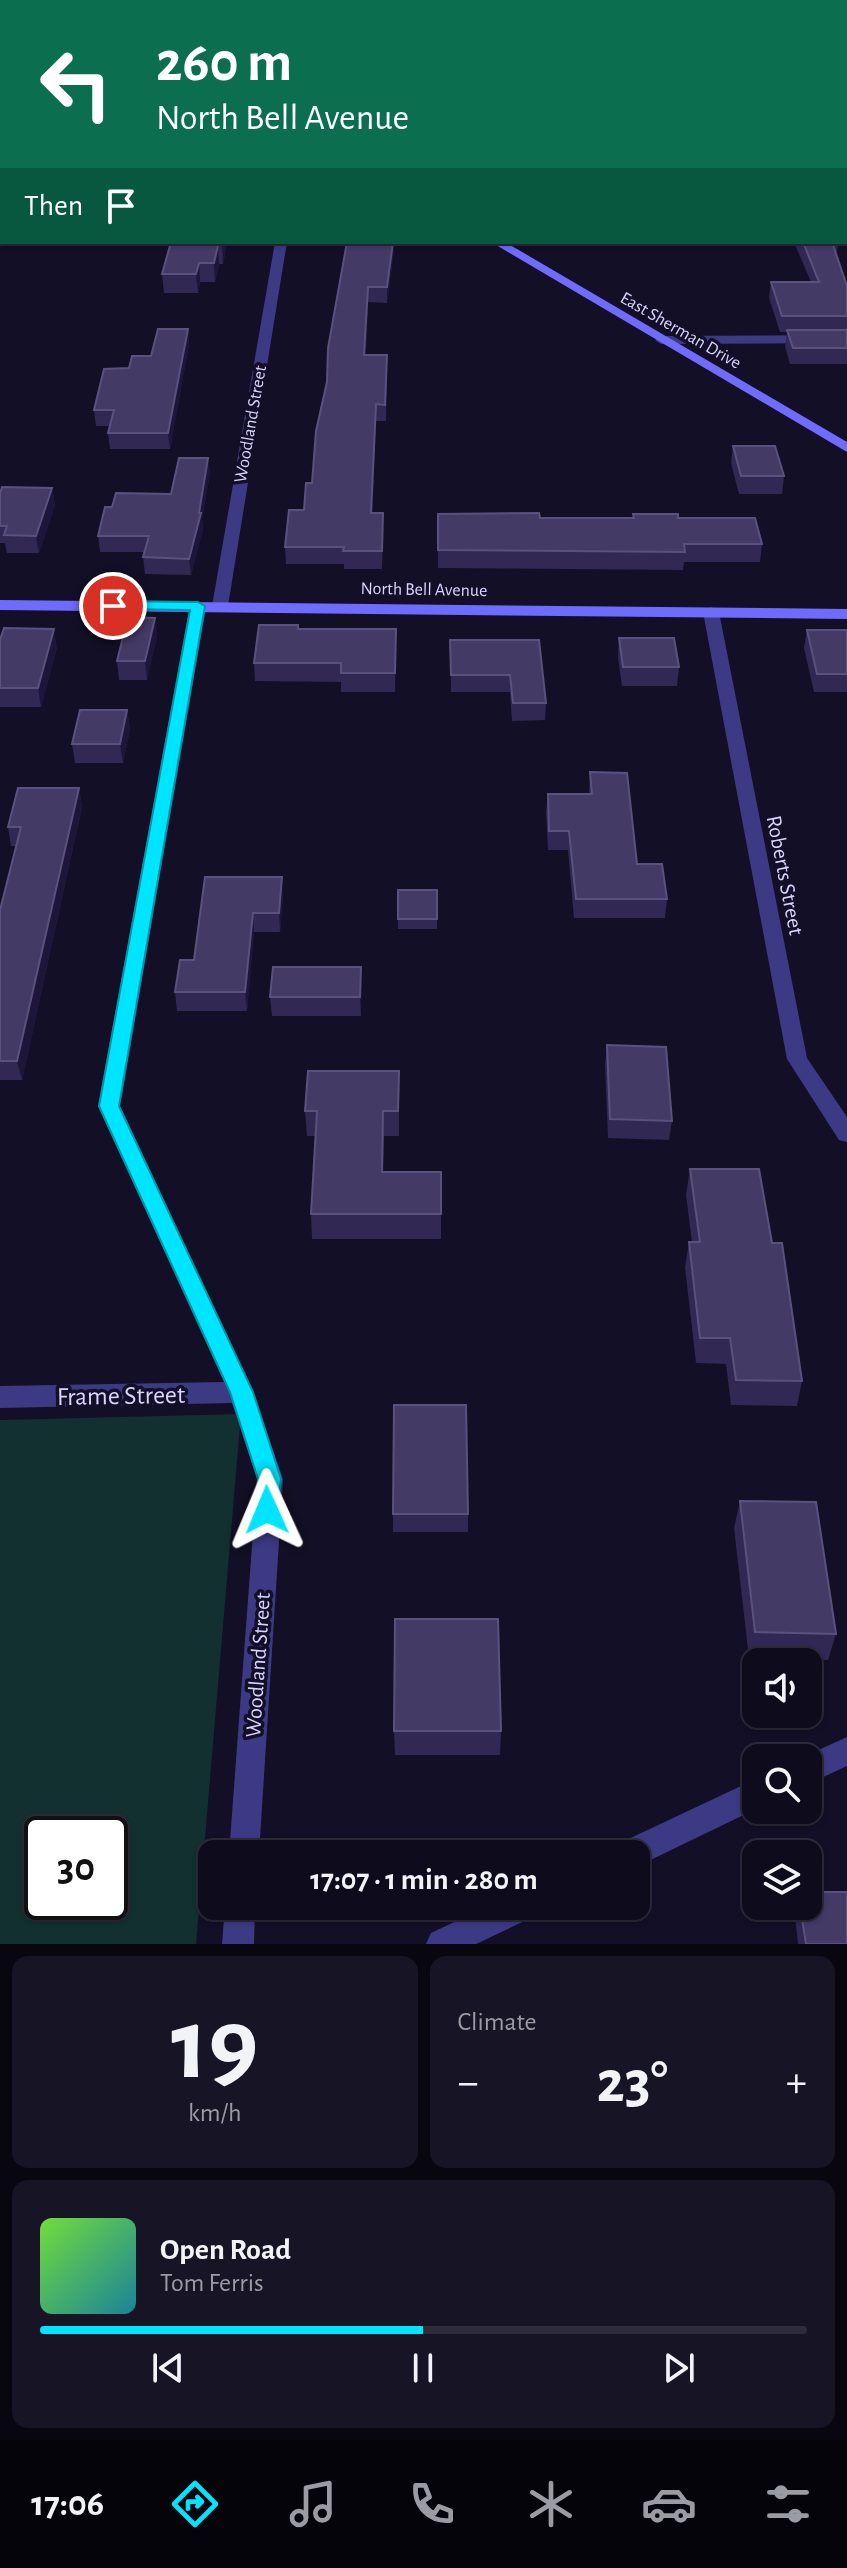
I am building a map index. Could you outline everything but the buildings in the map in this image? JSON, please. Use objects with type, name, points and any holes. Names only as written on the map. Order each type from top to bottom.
[{"type":"main road","name":"East Sherman Drive","points":[[500,244],[847,448]]},
{"type":"main road","name":"North Bell Avenue","points":[[0,605],[847,614]]},
{"type":"street","name":"Woodland Street","points":[[245,1840],[270,1479],[241,1392],[109,1106],[281,244]]},
{"type":"street","points":[[661,340],[847,339]]},
{"type":"street","name":"Roberts Street","points":[[711,612],[797,1059],[847,1134]]},
{"type":"street","name":"Frame Street","points":[[0,1397],[241,1392]]},
{"type":"street","points":[[822,1763],[847,1751]]},
{"type":"street","points":[[650,1845],[742,1801]]},
{"type":"street","points":[[238,1944],[239,1920]]},
{"type":"street","points":[[442,1944],[493,1920]]},
{"type":"green space","points":[[241,1414],[205,1840],[198,1840],[196,1944],[0,1944],[0,1420]]},
{"type":"route","points":[[113,606],[198,606],[109,1106],[241,1392],[270,1479],[267,1510]]}]
